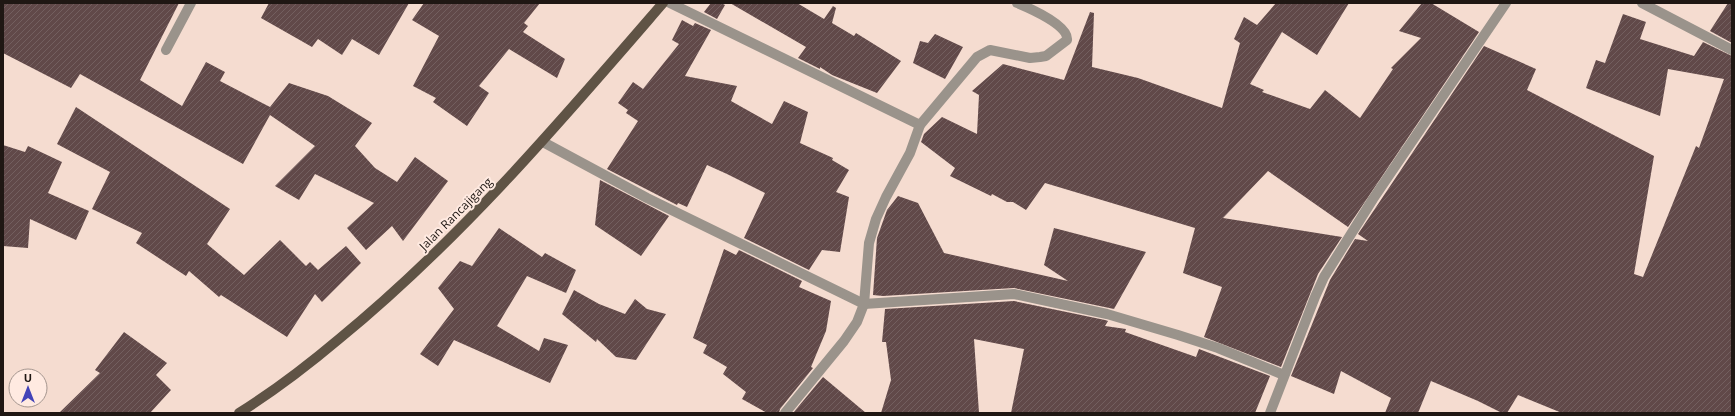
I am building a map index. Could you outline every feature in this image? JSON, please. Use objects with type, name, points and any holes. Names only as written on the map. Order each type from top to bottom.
[{"type":"main road","name":"Jalan Rancajigang","points":[[239,413],[297,374],[370,313],[466,224],[543,142],[663,3]]},
{"type":"street","points":[[166,50],[191,3]]},
{"type":"street","points":[[670,3],[920,125]]},
{"type":"street","points":[[785,413],[844,341],[857,322],[864,304],[869,243],[876,219],[910,153],[920,125],[977,57],[985,52],[990,50],[1030,58],[1040,57],[1046,56],[1065,42],[1067,37],[1058,25],[1039,13],[1017,3]]},
{"type":"street","points":[[1270,413],[1324,277],[1406,150],[1506,3]]},
{"type":"street","points":[[1642,3],[1732,50]]},
{"type":"street","points":[[543,142],[648,198],[864,304],[1014,294],[1107,314],[1178,335],[1218,348],[1284,375]]},
{"type":"building","points":[[3,3],[179,3],[140,80],[182,106],[206,62],[225,72],[220,81],[270,107],[289,83],[328,96],[372,123],[355,146],[375,168],[397,182],[415,157],[448,181],[403,241],[392,226],[366,250],[347,228],[374,203],[315,174],[299,200],[275,186],[315,146],[270,115],[243,164],[80,74],[71,88],[3,53]]},
{"type":"building","points":[[269,3],[409,3],[379,55],[352,39],[342,55],[318,39],[312,47],[261,18]]},
{"type":"building","points":[[424,3],[540,3],[524,23],[528,26],[523,32],[565,59],[557,78],[509,49],[479,86],[489,93],[467,126],[433,102],[436,98],[413,86],[439,36],[412,20]]},
{"type":"building","points":[[711,3],[721,3],[725,5],[717,19],[704,12]]},
{"type":"building","points":[[730,3],[797,3],[824,19],[833,6],[836,8],[832,23],[854,36],[856,33],[901,61],[877,93],[832,75],[820,67],[820,69],[798,58],[806,47]]},
{"type":"building","points":[[1276,3],[1349,3],[1317,55],[1282,32],[1250,84],[1264,90],[1262,92],[1310,109],[1325,90],[1360,118],[1393,69],[1391,68],[1421,38],[1399,31],[1422,3],[1431,3],[1479,32],[1348,227],[1268,171],[1223,218],[1342,237],[1318,274],[1281,367],[1204,337],[1222,287],[1183,273],[1195,228],[1045,183],[1026,210],[1013,202],[1007,202],[992,194],[991,196],[950,176],[955,168],[921,142],[924,134],[942,117],[977,134],[979,95],[972,91],[1003,64],[1064,80],[1090,12],[1094,13],[1092,67],[1138,78],[1222,108],[1240,43],[1234,39],[1244,17],[1257,25]]},
{"type":"building","points":[[1728,3],[1732,3],[1732,43],[1710,31]]},
{"type":"building","points":[[1623,14],[1646,22],[1640,39],[1694,56],[1703,42],[1732,56],[1732,413],[1562,413],[1518,395],[1507,413],[1502,413],[1431,381],[1418,413],[1385,413],[1391,398],[1341,371],[1334,394],[1291,376],[1330,280],[1355,239],[1368,241],[1358,234],[1484,46],[1536,69],[1527,90],[1654,156],[1634,274],[1643,277],[1696,146],[1699,148],[1724,79],[1668,69],[1660,116],[1586,88],[1596,60],[1605,63]]},
{"type":"building","points":[[682,20],[693,26],[695,23],[711,30],[685,76],[737,86],[731,101],[772,124],[784,101],[808,112],[800,143],[833,158],[832,160],[849,170],[836,192],[849,197],[840,252],[822,250],[809,270],[744,238],[765,193],[707,165],[687,207],[678,203],[677,205],[607,169],[638,121],[626,113],[628,110],[618,103],[633,82],[643,89],[679,44],[672,40]]},
{"type":"building","points":[[935,34],[963,47],[945,79],[913,63],[920,41],[928,43]]},
{"type":"building","points":[[76,107],[230,209],[207,244],[244,275],[280,240],[306,266],[310,262],[318,270],[346,246],[361,263],[322,302],[315,294],[287,337],[221,295],[219,297],[189,271],[186,276],[136,243],[142,233],[92,209],[110,172],[57,144]]},
{"type":"building","points":[[3,145],[25,152],[28,146],[62,162],[48,193],[89,211],[76,240],[30,219],[28,248],[3,246]]},
{"type":"building","points":[[600,180],[669,216],[641,256],[595,225]]},
{"type":"building","points":[[898,196],[918,203],[944,253],[1068,281],[1044,265],[1054,228],[1146,252],[1114,309],[1014,288],[883,296],[873,295],[877,238],[887,210]]},
{"type":"building","points":[[499,228],[542,257],[545,253],[576,270],[566,293],[527,276],[497,326],[539,351],[544,338],[568,345],[550,383],[454,340],[438,366],[420,354],[454,309],[438,288],[460,261],[472,266]]},
{"type":"building","points":[[724,249],[736,255],[739,250],[802,281],[799,287],[831,301],[826,331],[811,367],[813,368],[780,409],[779,413],[767,413],[742,399],[746,392],[723,374],[727,367],[703,353],[707,345],[693,338]]},
{"type":"building","points":[[574,290],[599,304],[625,314],[635,299],[647,309],[666,314],[636,360],[616,357],[597,339],[596,342],[562,314]]},
{"type":"building","points":[[1014,301],[1105,320],[1108,321],[1105,326],[1126,329],[1125,332],[1196,357],[1199,349],[1270,376],[1255,413],[1011,413],[1024,349],[974,339],[979,413],[881,413],[891,380],[886,342],[882,342],[885,309]]},
{"type":"building","points":[[124,332],[167,363],[156,375],[171,390],[150,413],[59,413],[100,373],[95,370]]},
{"type":"building","points":[[823,377],[866,413],[793,413]]}]
